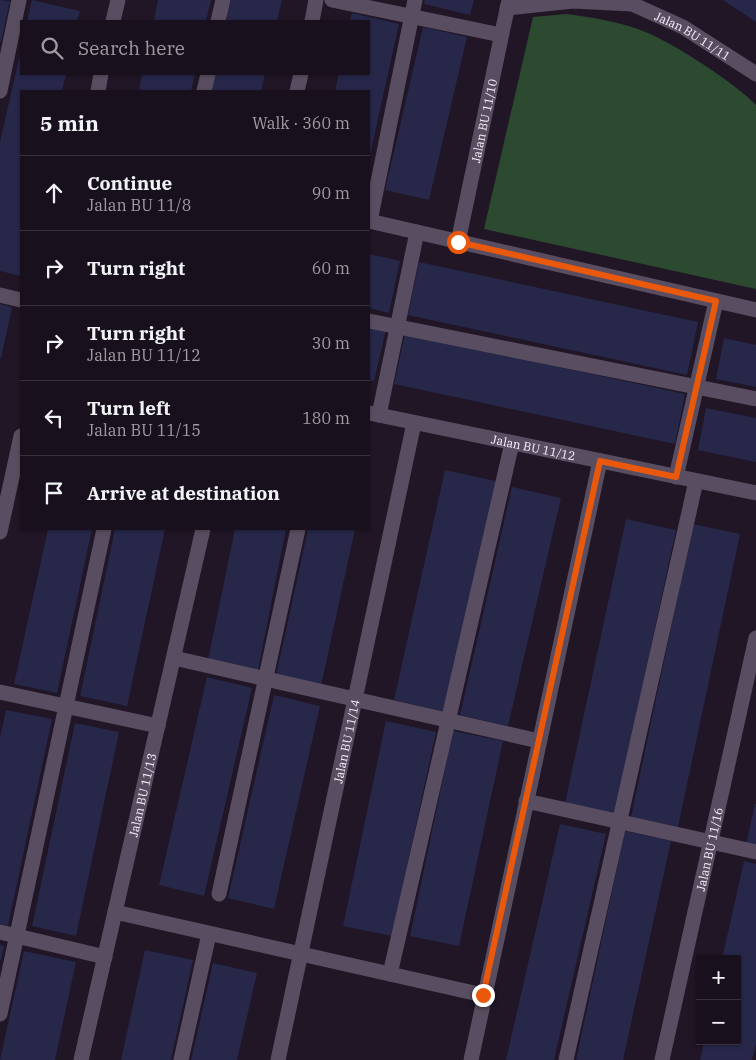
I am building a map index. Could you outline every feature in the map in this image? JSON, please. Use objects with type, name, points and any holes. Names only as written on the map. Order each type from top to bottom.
[{"type":"street","points":[[0,91],[19,0]]},
{"type":"street","points":[[113,20],[118,0]]},
{"type":"street","points":[[218,20],[223,0]]},
{"type":"street","points":[[312,20],[316,0]]},
{"type":"street","points":[[332,0],[501,35]]},
{"type":"street","points":[[370,216],[415,0]]},
{"type":"street","name":"Jalan BU 11/11","points":[[508,4],[573,1],[632,4],[683,27],[756,74]]},
{"type":"street","name":"Jalan BU 11/10","points":[[458,242],[508,4]]},
{"type":"street","points":[[98,90],[101,75]]},
{"type":"street","points":[[204,90],[208,75]]},
{"type":"street","points":[[297,90],[301,75]]},
{"type":"street","points":[[370,221],[756,310]]},
{"type":"street","points":[[374,414],[397,328],[417,232]]},
{"type":"street","points":[[0,295],[20,300]]},
{"type":"street","points":[[676,477],[716,301]]},
{"type":"street","points":[[370,321],[756,398]]},
{"type":"street","name":"Jalan BU 11/12","points":[[374,414],[756,493]]},
{"type":"street","name":"Jalan BU 11/14","points":[[278,1060],[414,423]]},
{"type":"street","points":[[0,532],[20,441]]},
{"type":"street","points":[[390,974],[512,443]]},
{"type":"street","points":[[470,1060],[600,461]]},
{"type":"street","points":[[566,1060],[696,481]]},
{"type":"street","points":[[0,1014],[104,530]]},
{"type":"street","name":"Jalan BU 11/13","points":[[81,1060],[203,530]]},
{"type":"street","points":[[220,894],[298,530]]},
{"type":"street","name":"Jalan BU 11/16","points":[[662,1060],[756,638]]},
{"type":"street","points":[[174,658],[539,741]]},
{"type":"street","points":[[0,692],[158,726]]},
{"type":"street","points":[[526,801],[756,852]]},
{"type":"street","points":[[115,912],[483,995]]},
{"type":"street","points":[[0,932],[105,957]]},
{"type":"street","points":[[182,1060],[209,934]]},
{"type":"green space","points":[[567,14],[619,23],[648,33],[689,55],[734,86],[756,105],[756,289],[484,229],[533,17]]},
{"type":"building","points":[[0,0],[10,1],[1,42],[0,41]]},
{"type":"building","points":[[32,0],[80,11],[77,20],[27,20]]},
{"type":"building","points":[[158,0],[211,0],[206,20],[154,20]]},
{"type":"building","points":[[231,0],[282,0],[277,20],[226,20]]},
{"type":"building","points":[[425,0],[474,0],[470,15],[424,4]]},
{"type":"building","points":[[723,0],[756,0],[756,22]]},
{"type":"building","points":[[352,13],[399,24],[370,155],[370,90],[335,90],[339,75],[370,75],[370,20],[350,20]]},
{"type":"building","points":[[423,27],[467,37],[429,200],[385,190]]},
{"type":"building","points":[[20,54],[20,75],[66,75],[62,90],[20,90],[20,276],[0,271],[0,142]]},
{"type":"building","points":[[142,75],[195,75],[191,90],[139,90]]},
{"type":"building","points":[[214,75],[265,75],[261,90],[210,90]]},
{"type":"building","points":[[370,254],[400,261],[389,313],[370,308]]},
{"type":"building","points":[[419,262],[698,322],[687,375],[408,315]]},
{"type":"building","points":[[0,304],[12,307],[1,358],[0,358]]},
{"type":"building","points":[[370,326],[386,330],[374,381],[370,380]]},
{"type":"building","points":[[405,334],[685,394],[675,444],[394,384]]},
{"type":"building","points":[[724,338],[756,345],[756,387],[716,379]]},
{"type":"building","points":[[706,408],[756,418],[756,462],[698,450]]},
{"type":"building","points":[[445,470],[496,481],[445,712],[394,700]]},
{"type":"building","points":[[512,487],[561,498],[508,726],[460,715]]},
{"type":"building","points":[[626,519],[676,530],[615,814],[565,803]]},
{"type":"building","points":[[693,524],[740,534],[678,827],[631,817]]},
{"type":"building","points":[[48,530],[92,530],[57,693],[14,684]]},
{"type":"building","points":[[115,530],[165,530],[127,706],[80,696]]},
{"type":"building","points":[[235,530],[286,530],[258,670],[208,660]]},
{"type":"building","points":[[308,530],[355,530],[321,686],[276,676]]},
{"type":"building","points":[[207,677],[252,688],[204,896],[159,885]]},
{"type":"building","points":[[274,695],[320,706],[274,909],[228,898]]},
{"type":"building","points":[[6,710],[52,719],[8,926],[0,924],[0,737]]},
{"type":"building","points":[[386,721],[436,732],[392,936],[343,926]]},
{"type":"building","points":[[75,723],[119,732],[76,936],[32,926]]},
{"type":"building","points":[[453,731],[503,741],[459,946],[410,936]]},
{"type":"building","points":[[756,804],[756,847],[746,845]]},
{"type":"building","points":[[560,824],[606,834],[554,1060],[506,1060]]},
{"type":"building","points":[[625,831],[671,841],[623,1060],[576,1060]]},
{"type":"building","points":[[744,861],[756,864],[756,1043],[752,1060],[700,1060],[703,1045],[741,1045],[741,955],[723,955]]},
{"type":"building","points":[[0,945],[4,946],[1,960],[0,960]]},
{"type":"building","points":[[145,950],[193,960],[171,1060],[121,1060]]},
{"type":"building","points":[[24,951],[76,962],[55,1060],[0,1060]]},
{"type":"building","points":[[213,963],[257,973],[237,1060],[191,1060]]},
{"type":"route","points":[[458,242],[716,301],[676,477],[600,461],[483,995]]}]
